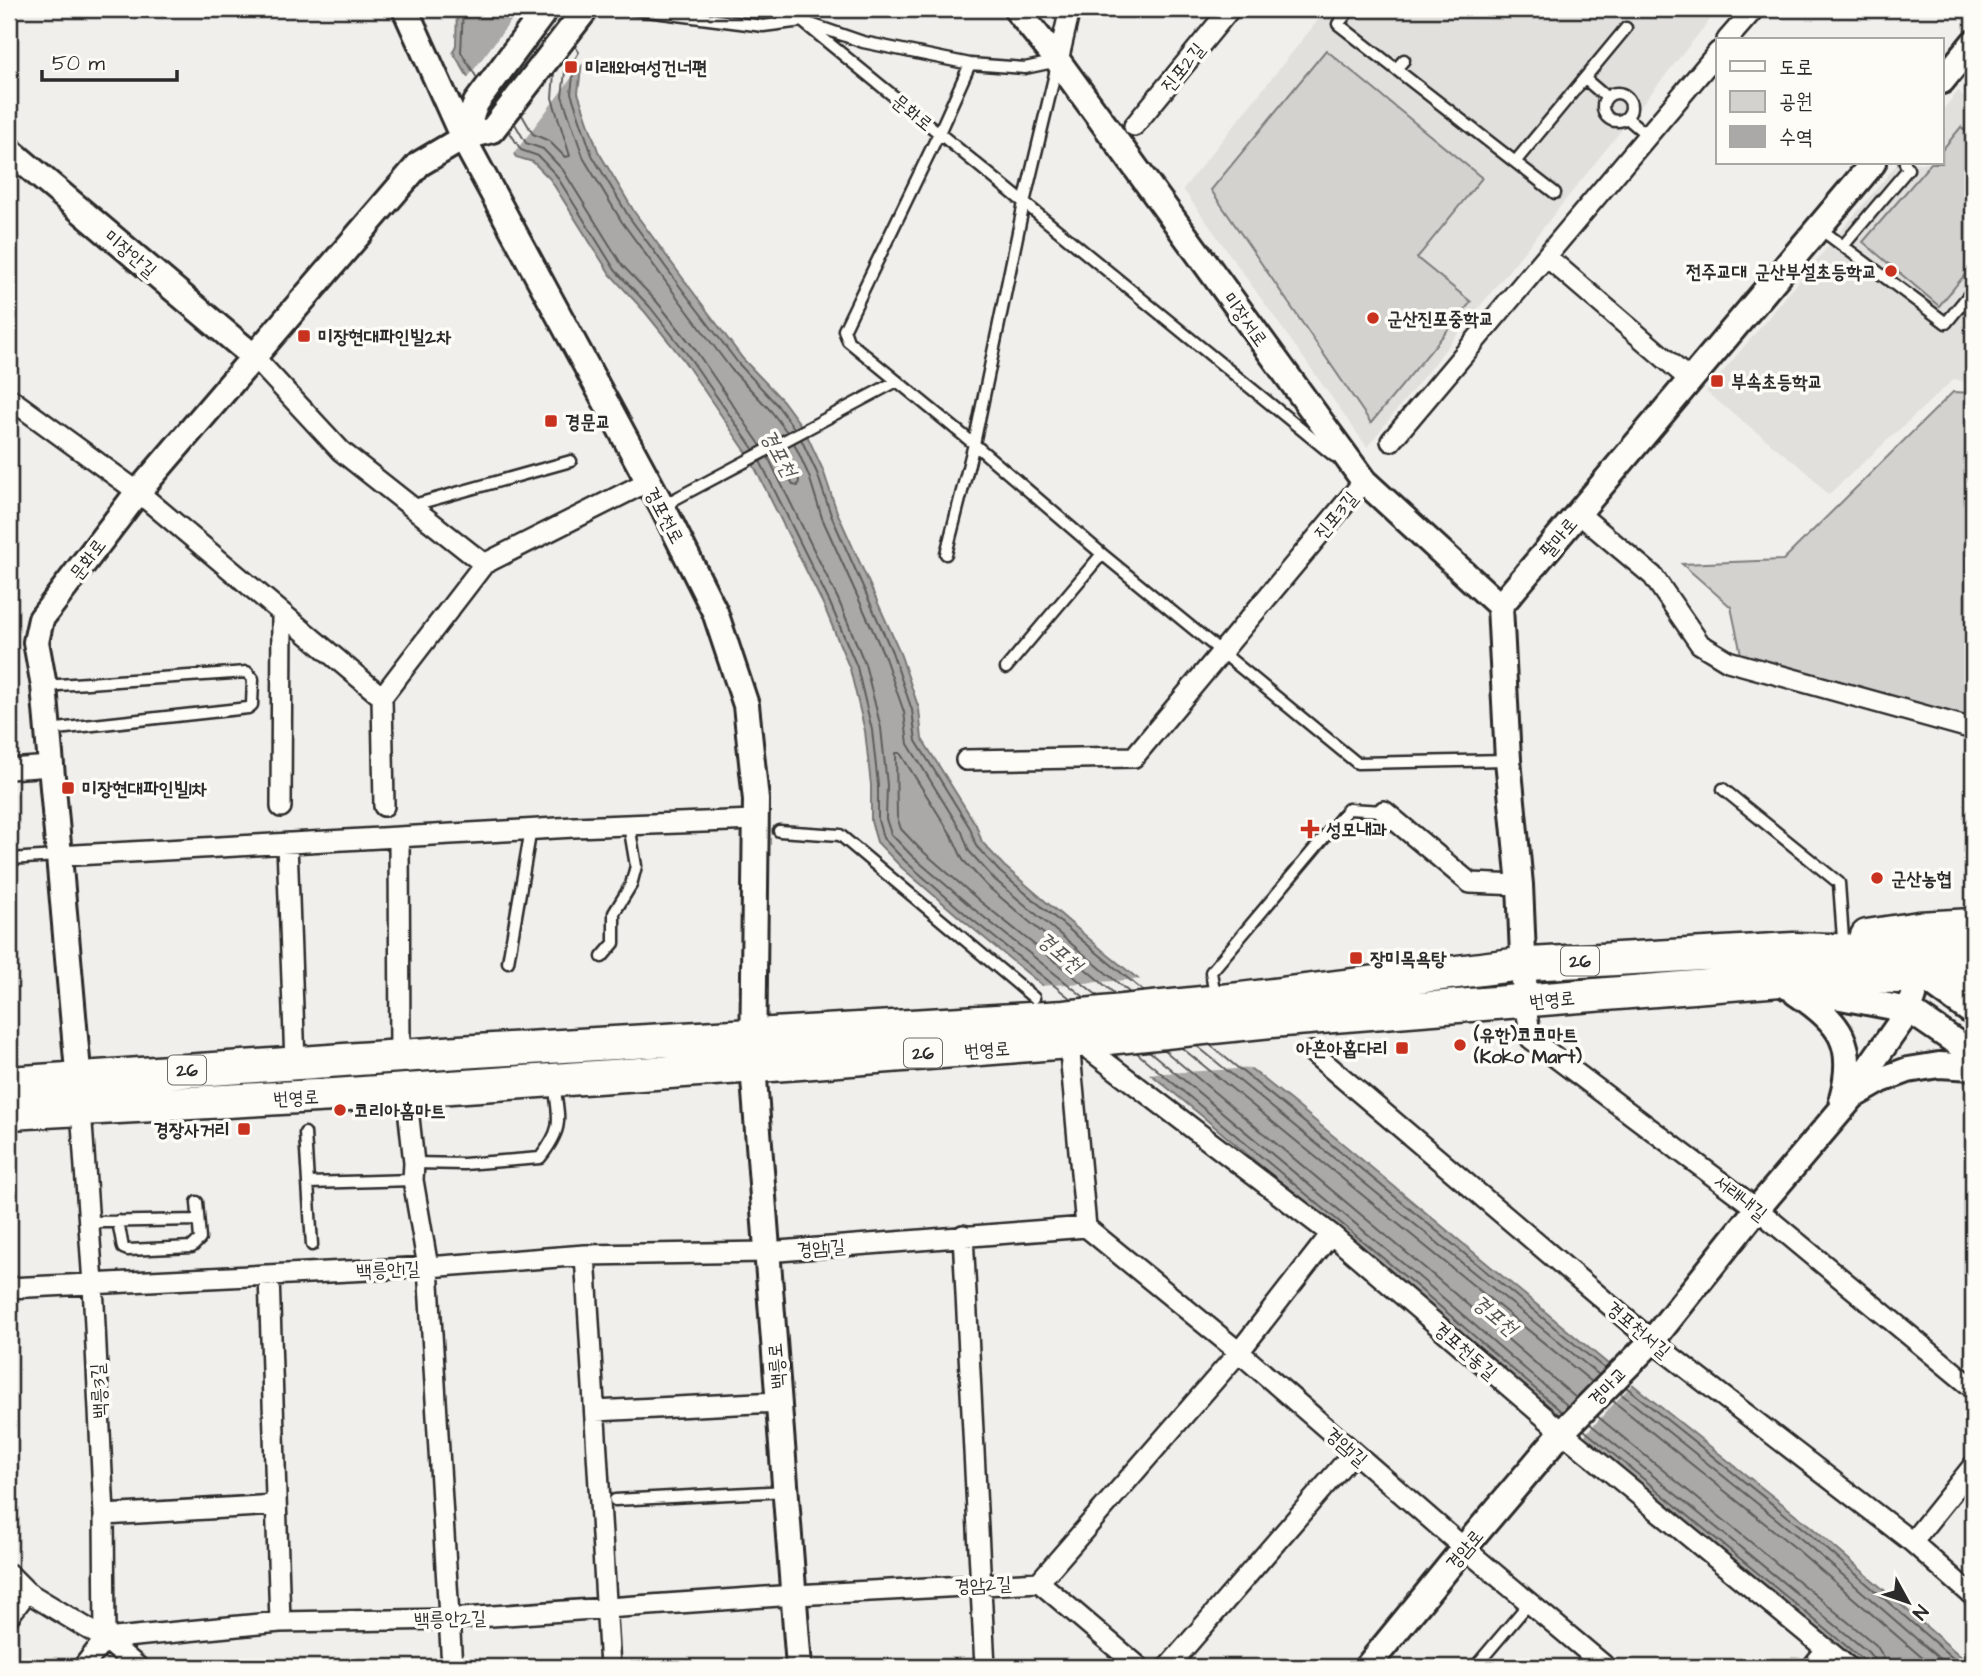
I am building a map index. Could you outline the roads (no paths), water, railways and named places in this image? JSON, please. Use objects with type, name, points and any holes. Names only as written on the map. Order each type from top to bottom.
[{"type":"main road","points":[[1794,949],[1919,928],[1973,925]]},
{"type":"main road","name":"번영로","points":[[1076,1035],[1241,999],[1522,965],[1794,949],[1922,964]]},
{"type":"main road","name":"26","points":[[1922,964],[1973,954]]},
{"type":"main road","name":"번영로","points":[[9,1113],[553,1080],[598,1076],[753,1051],[1076,1035],[1777,984],[1922,964]]},
{"type":"main road","name":"26","points":[[1922,964],[1973,978]]},
{"type":"main road","points":[[598,1076],[615,1059],[648,1057],[652,1051],[651,1042]]},
{"type":"main road","name":"번영로","points":[[9,1083],[459,1052],[651,1042],[753,1051]]},
{"type":"main road","points":[[410,1090],[417,1069],[447,1067],[459,1052]]},
{"type":"main road","points":[[256,1099],[271,1082],[331,1077],[336,1072],[335,1062]]},
{"type":"street","name":"경포천로","points":[[405,9],[463,138],[647,482],[669,504],[715,612],[746,705],[756,800],[753,1051]]},
{"type":"street","points":[[463,138],[475,103],[547,9]]},
{"type":"street","name":"미장서로","points":[[1016,9],[1058,61],[1364,481],[1500,606]]},
{"type":"street","points":[[1058,61],[1070,9]]},
{"type":"street","name":"진포2길","points":[[1134,126],[1230,9]]},
{"type":"street","points":[[1728,38],[1748,11]]},
{"type":"street","name":"문화로","points":[[81,1108],[44,686],[36,642],[41,620],[138,492],[419,164],[463,138],[492,130],[583,14]]},
{"type":"street","points":[[1944,79],[1973,43]]},
{"type":"street","points":[[1391,441],[1716,54]]},
{"type":"street","name":"미장안길","points":[[9,150],[253,356]]},
{"type":"street","name":"팔마로","points":[[1500,606],[1870,164]]},
{"type":"street","points":[[1547,257],[1690,380]]},
{"type":"street","points":[[253,356],[341,451],[485,564]]},
{"type":"street","points":[[9,398],[138,492],[382,697]]},
{"type":"street","name":"진포3길","points":[[966,760],[1134,757],[1364,481]]},
{"type":"street","points":[[384,806],[382,697],[485,564],[647,482]]},
{"type":"street","points":[[1578,513],[1653,576],[1700,644],[1728,661],[1973,729]]},
{"type":"street","points":[[1500,606],[1508,760],[1520,885],[1525,1002]]},
{"type":"street","points":[[281,807],[282,614]]},
{"type":"street","points":[[9,769],[51,766]]},
{"type":"street","points":[[1384,811],[1470,883],[1520,885]]},
{"type":"street","points":[[58,856],[755,820]]},
{"type":"street","points":[[399,838],[400,1057]]},
{"type":"street","points":[[287,844],[295,1063]]},
{"type":"street","points":[[1838,1113],[1909,1010],[1922,964],[1973,1013]]},
{"type":"street","points":[[1777,984],[1909,1010],[1973,1054]]},
{"type":"street","points":[[1777,984],[1822,1010],[1834,1024],[1846,1046],[1847,1080],[1838,1113]]},
{"type":"street","name":"서래내길","points":[[1525,1002],[1531,1039],[1757,1209],[1973,1388]]},
{"type":"street","points":[[1076,1035],[1086,1227]]},
{"type":"street","name":"경포천동길","points":[[1076,1035],[1331,1234],[1562,1432],[1848,1667]]},
{"type":"street","name":"백릉로","points":[[753,1051],[799,1667]]},
{"type":"street","name":"경포천서길","points":[[1312,1052],[1652,1341],[1912,1542],[1973,1596]]},
{"type":"street","points":[[1652,1341],[1757,1209],[1853,1096],[1881,1080],[1908,1070],[1939,1065],[1973,1068]]},
{"type":"street","points":[[410,1090],[414,1172],[428,1267],[452,1667]]},
{"type":"street","name":"백릉3길","points":[[81,1108],[104,1515],[105,1639]]},
{"type":"street","name":"경암1길","points":[[766,1252],[1086,1227],[1239,1352],[1464,1548],[1531,1602],[1594,1663]]},
{"type":"street","points":[[1039,1582],[1239,1352],[1331,1234]]},
{"type":"street","points":[[963,1235],[985,1667]]},
{"type":"street","name":"백릉안1길","points":[[9,1288],[428,1267],[585,1255],[766,1252]]},
{"type":"street","points":[[585,1255],[610,1667]]},
{"type":"street","points":[[269,1275],[280,1622]]},
{"type":"street","name":"경마교","points":[[1562,1432],[1652,1341]]},
{"type":"street","points":[[595,1411],[779,1402]]},
{"type":"street","name":"경암로","points":[[1367,1667],[1562,1432]]},
{"type":"street","points":[[1168,1667],[1354,1452]]},
{"type":"street","points":[[1912,1542],[1973,1466]]},
{"type":"street","points":[[104,1515],[275,1505]]},
{"type":"street","points":[[9,1574],[27,1592],[105,1639],[138,1667]]},
{"type":"street","name":"경암2길","points":[[795,1595],[1039,1582],[1139,1667]]},
{"type":"street","points":[[9,1616],[27,1592]]},
{"type":"street","name":"백릉안2길","points":[[105,1639],[280,1622],[449,1619],[795,1595]]},
{"type":"street","points":[[83,1667],[105,1639]]},
{"type":"street","points":[[1812,1667],[1826,1650]]},
{"type":"lane","points":[[631,9],[764,26],[802,21],[863,42],[970,64],[1025,68],[1058,61],[1024,203],[974,444],[946,554]]},
{"type":"lane","name":"문화로","points":[[787,9],[1024,203]]},
{"type":"lane","points":[[802,21],[812,9]]},
{"type":"lane","points":[[1347,13],[1338,24],[1555,193]]},
{"type":"lane","points":[[1515,162],[1626,28]]},
{"type":"lane","points":[[1396,69],[1405,60]]},
{"type":"lane","points":[[970,64],[844,330],[848,341],[1357,763],[1508,760]]},
{"type":"lane","points":[[1585,79],[1606,97]]},
{"type":"lane","points":[[1614,93],[1627,97],[1631,105],[1627,118],[1613,121],[1605,116],[1602,106],[1606,97],[1614,93]]},
{"type":"lane","points":[[1627,118],[1647,135]]},
{"type":"lane","points":[[1843,246],[1908,169],[1906,164]]},
{"type":"lane","name":"진포3길","points":[[1024,203],[1364,481]]},
{"type":"lane","points":[[1819,227],[1946,323],[1973,290]]},
{"type":"lane","points":[[669,504],[897,381]]},
{"type":"lane","points":[[410,506],[571,461]]},
{"type":"lane","points":[[1006,668],[1102,554]]},
{"type":"lane","points":[[44,686],[247,672],[253,679],[254,698],[248,708],[48,730]]},
{"type":"lane","points":[[1723,789],[1839,883],[1843,939]]},
{"type":"lane","points":[[1213,984],[1211,972],[1348,809],[1384,811]]},
{"type":"lane","points":[[602,957],[614,943],[614,913],[631,886],[636,866],[629,825]]},
{"type":"lane","points":[[508,962],[531,830]]},
{"type":"lane","points":[[779,831],[840,835],[1034,998]]},
{"type":"lane","points":[[9,859],[58,856]]},
{"type":"lane","points":[[308,1183],[464,1164],[540,1158],[552,1141],[559,1123],[553,1080]]},
{"type":"lane","points":[[305,1133],[312,1245]]},
{"type":"lane","points":[[118,1221],[123,1248],[128,1250],[192,1247],[201,1239],[197,1202]]},
{"type":"lane","points":[[89,1222],[198,1220]]},
{"type":"lane","points":[[615,1500],[786,1491]]},
{"type":"lane","points":[[1475,1667],[1531,1602]]},
{"type":"water","name":"경포천","points":[[457,9],[557,9],[582,61],[578,93],[598,151],[635,213],[687,284],[743,359],[783,401],[805,431],[823,470],[837,512],[899,650],[919,709],[922,739],[976,825],[982,842],[1004,866],[1108,955],[1290,1100],[1643,1393],[1810,1526],[1973,1667],[1862,1667],[1563,1422],[1202,1116],[965,922],[901,867],[877,842],[871,821],[871,785],[865,731],[850,669],[824,606],[749,456],[682,358],[610,274],[550,179],[533,162],[516,157],[453,52],[456,45]]},
{"type":"place","name":"미래와여성건너편","points":[[571,67]]},
{"type":"place","name":"전주교대 군산부설초등학교","points":[[1891,271]]},
{"type":"place","name":"군산진포중학교","points":[[1373,318]]},
{"type":"place","name":"미장현대파인빌2차","points":[[304,336]]},
{"type":"place","name":"부속초등학교","points":[[1717,381]]},
{"type":"place","name":"경문교","points":[[551,421]]},
{"type":"place","name":"미장현대파인빌1차","points":[[68,788]]},
{"type":"place","name":"성모내과","points":[[1310,829]]},
{"type":"place","name":"군산농협","points":[[1877,878]]},
{"type":"place","name":"장미목욕탕","points":[[1356,958]]},
{"type":"place","name":"(유한)코코마트 (Koko Mart)","points":[[1460,1045]]},
{"type":"place","name":"아흔아홉다리","points":[[1402,1048]]},
{"type":"place","name":"코리아홈마트","points":[[340,1110]]},
{"type":"place","name":"경장사거리","points":[[244,1129]]}]
